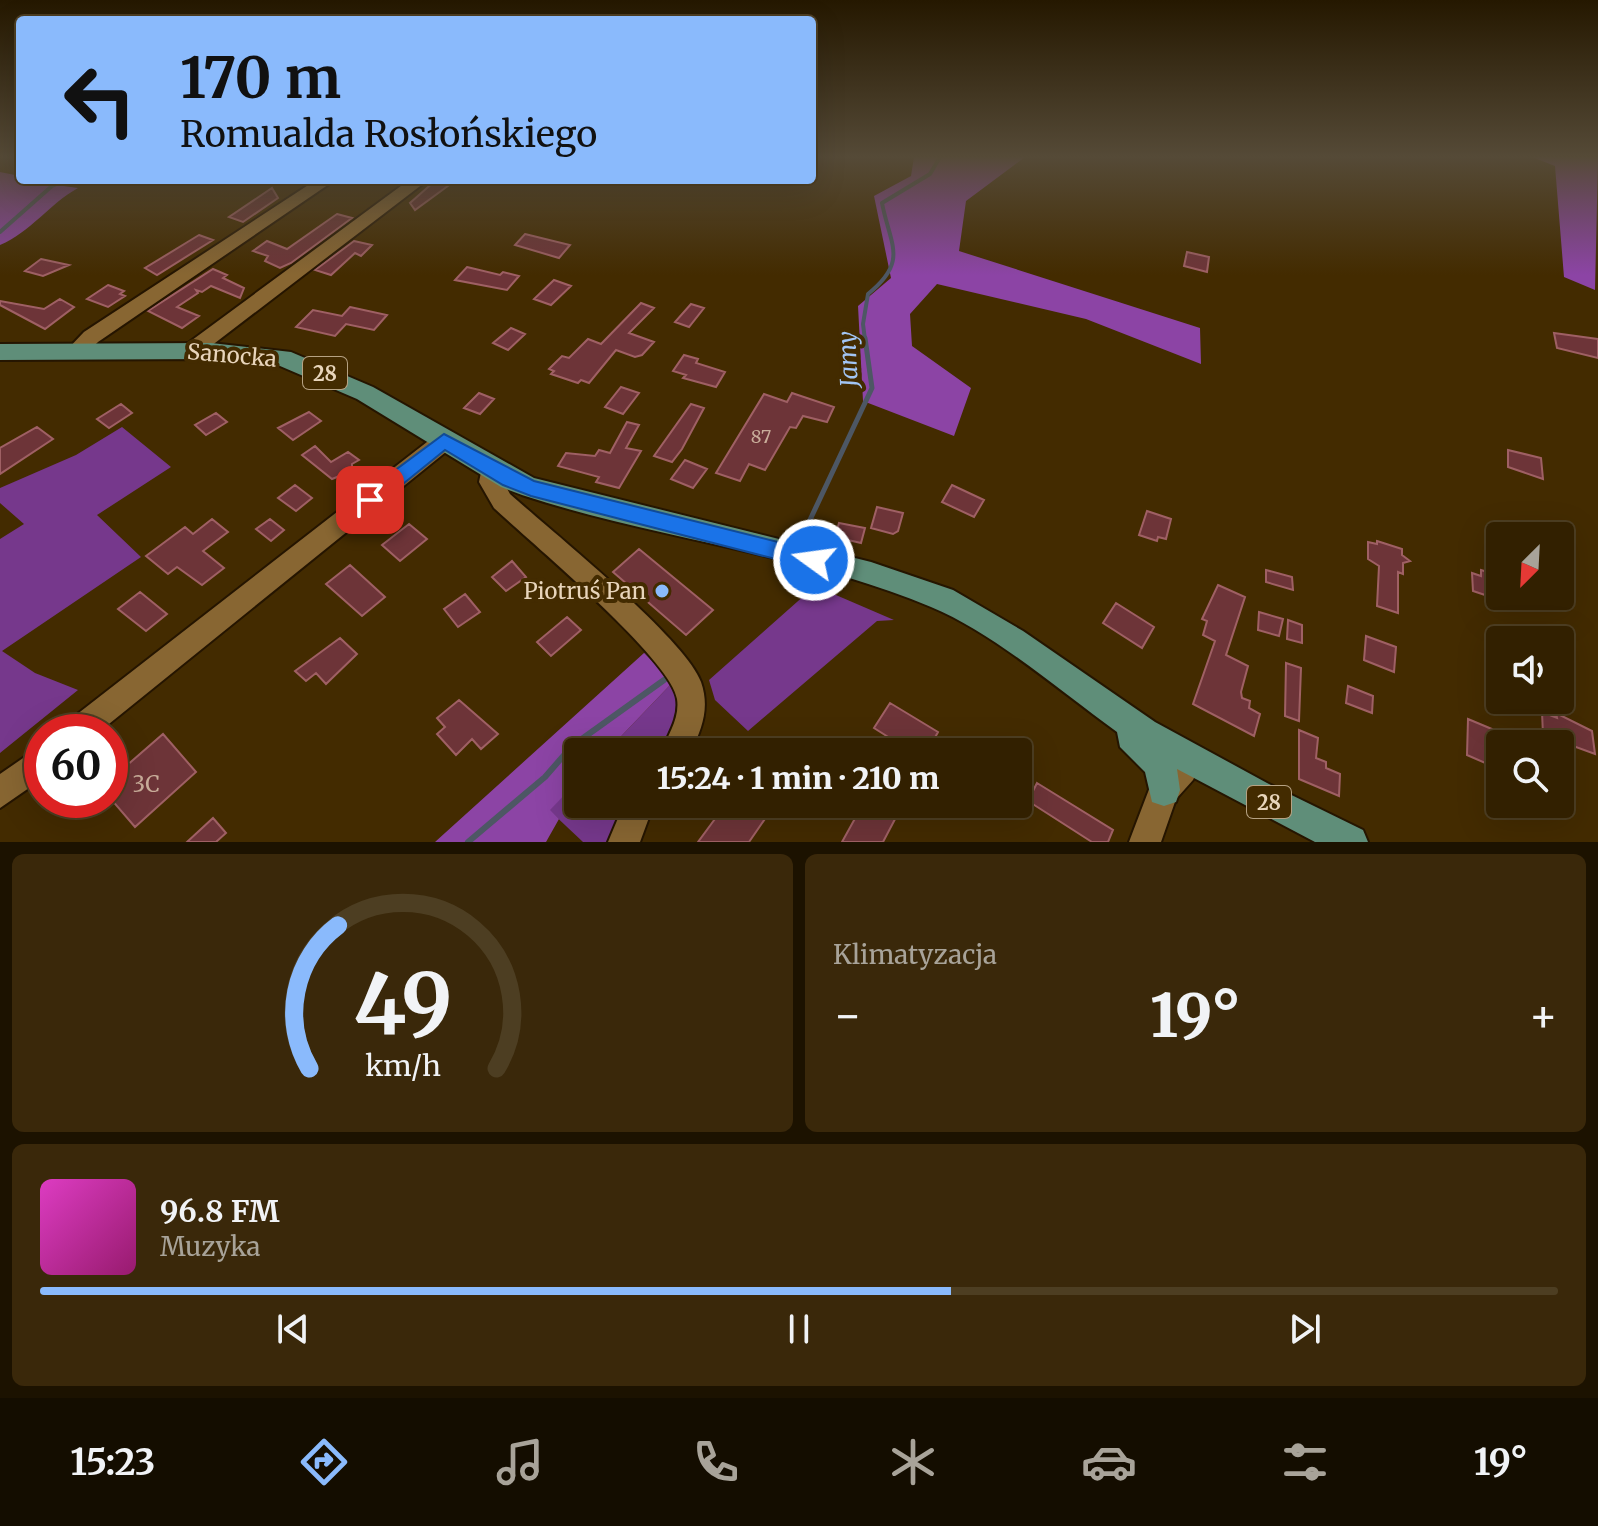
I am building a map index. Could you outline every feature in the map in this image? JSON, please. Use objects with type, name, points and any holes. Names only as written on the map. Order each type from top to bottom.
[{"type":"main road","name":"Sanocka","points":[[0,352],[191,351],[283,358],[383,402],[444,441]]},
{"type":"main road","name":"28","points":[[444,441],[531,488],[911,586],[974,615],[1188,759],[1351,842]]},
{"type":"main road","points":[[1086,693],[1160,764],[1164,790]]},
{"type":"street","points":[[75,352],[91,337],[303,196]]},
{"type":"street","points":[[191,351],[398,196]]},
{"type":"street","points":[[100,714],[444,441]]},
{"type":"street","points":[[491,469],[491,482],[502,501],[650,637],[687,682],[692,703],[689,725],[683,738]]},
{"type":"street","points":[[1145,842],[1164,790],[1183,770],[1188,759]]},
{"type":"street","points":[[0,793],[24,774]]},
{"type":"street","points":[[624,842],[632,818]]},
{"type":"shaded area","points":[[0,196],[66,196],[21,233],[0,245]]},
{"type":"shaded area","points":[[874,196],[972,196],[966,201],[959,251],[1200,328],[1201,364],[1086,319],[937,284],[910,314],[912,346],[971,388],[954,436],[863,401],[858,306],[891,278]]},
{"type":"shaded area","points":[[1557,196],[1597,196],[1595,290],[1564,277]]},
{"type":"shaded area","points":[[122,427],[171,467],[97,515],[141,557],[2,651],[35,673],[78,690],[48,714],[24,714],[24,734],[0,753],[0,539],[24,524],[0,503],[0,488],[76,455]]},
{"type":"shaded area","points":[[815,586],[894,620],[877,621],[748,731],[715,700],[709,680]]},
{"type":"shaded area","points":[[649,651],[684,691],[672,738],[619,738],[673,682],[644,653]]},
{"type":"shaded area","points":[[644,653],[673,682],[619,738],[564,738],[564,796],[550,810],[559,819],[546,842],[435,842]]},
{"type":"shaded area","points":[[564,795],[564,818],[625,818],[617,842],[583,842],[549,810]]},
{"type":"building","points":[[260,196],[278,198],[243,222],[229,217]]},
{"type":"building","points":[[418,196],[434,196],[415,210],[410,203]]},
{"type":"building","points":[[337,214],[352,218],[280,268],[265,261],[268,256],[253,251],[267,241],[287,249]]},
{"type":"building","points":[[525,234],[570,245],[559,258],[515,245]]},
{"type":"building","points":[[199,235],[213,240],[157,275],[145,268]]},
{"type":"building","points":[[354,241],[372,245],[361,256],[355,253],[331,275],[315,270]]},
{"type":"building","points":[[1187,252],[1209,257],[1207,272],[1184,266]]},
{"type":"building","points":[[41,259],[69,265],[43,276],[25,271]]},
{"type":"building","points":[[467,267],[519,276],[507,290],[455,280]]},
{"type":"building","points":[[213,269],[227,275],[223,278],[244,288],[240,298],[211,286],[202,292],[196,290],[198,293],[177,307],[199,316],[182,328],[148,311]]},
{"type":"building","points":[[554,280],[571,286],[551,305],[534,299]]},
{"type":"building","points":[[108,285],[124,291],[120,294],[125,296],[108,307],[87,299]]},
{"type":"building","points":[[60,299],[74,307],[45,329],[0,305],[0,301],[44,309]]},
{"type":"building","points":[[641,303],[654,308],[629,333],[654,342],[642,355],[635,357],[616,350],[589,383],[581,380],[578,383],[551,374],[554,371],[549,369],[562,356],[569,358],[588,339],[601,344]]},
{"type":"building","points":[[691,304],[704,308],[689,327],[675,322]]},
{"type":"building","points":[[350,307],[387,315],[374,330],[346,324],[335,336],[296,327],[313,310],[342,316]]},
{"type":"building","points":[[511,328],[525,334],[508,350],[493,343]]},
{"type":"building","points":[[1554,333],[1598,339],[1598,358],[1557,348]]},
{"type":"building","points":[[684,355],[698,359],[696,363],[725,372],[716,387],[683,378],[686,375],[673,371]]},
{"type":"building","points":[[621,387],[639,393],[623,414],[605,407]]},
{"type":"building","points":[[479,393],[494,399],[480,414],[464,408]]},
{"type":"building","points":[[792,393],[834,407],[827,422],[803,416],[796,428],[790,427],[765,470],[749,464],[740,481],[716,473],[764,394],[787,402]]},
{"type":"building","points":[[121,404],[132,413],[109,428],[97,419]]},
{"type":"building","points":[[691,404],[704,408],[682,449],[672,462],[654,456]]},
{"type":"building","points":[[309,412],[321,421],[293,440],[278,428]]},
{"type":"building","points":[[216,413],[227,422],[206,435],[195,425]]},
{"type":"building","points":[[627,422],[639,425],[626,448],[641,451],[619,488],[596,482],[599,477],[558,466],[566,453],[595,456],[599,450],[610,453]]},
{"type":"building","points":[[37,427],[53,439],[0,474],[0,448]]},
{"type":"building","points":[[315,446],[331,462],[348,452],[359,460],[352,464],[352,471],[332,479],[302,455]]},
{"type":"building","points":[[1508,450],[1541,458],[1543,479],[1508,467]]},
{"type":"building","points":[[685,460],[707,469],[693,488],[671,479]]},
{"type":"building","points":[[295,485],[312,498],[296,511],[278,498]]},
{"type":"building","points":[[952,485],[984,500],[974,517],[942,502]]},
{"type":"building","points":[[877,507],[903,513],[898,531],[893,534],[871,528]]},
{"type":"building","points":[[1147,511],[1171,519],[1166,539],[1158,537],[1157,541],[1139,535]]},
{"type":"building","points":[[212,519],[228,532],[203,551],[224,568],[202,585],[177,567],[168,574],[146,556],[185,527],[193,534]]},
{"type":"building","points":[[270,519],[284,530],[271,541],[256,529]]},
{"type":"building","points":[[839,523],[865,528],[861,543],[835,537]]},
{"type":"building","points":[[409,524],[427,539],[400,561],[382,545]]},
{"type":"building","points":[[1377,541],[1402,549],[1402,555],[1410,561],[1403,563],[1403,574],[1398,572],[1398,613],[1377,606],[1379,566],[1368,559],[1368,542],[1377,544]]},
{"type":"building","name":"Piotruś Pan","points":[[639,549],[713,610],[686,635],[613,572]]},
{"type":"building","points":[[512,561],[526,577],[506,591],[492,577]]},
{"type":"building","points":[[350,565],[385,597],[362,616],[326,584]]},
{"type":"building","points":[[1266,570],[1292,577],[1293,590],[1266,582]]},
{"type":"building","points":[[1481,570],[1486,572],[1486,595],[1473,591],[1472,573],[1481,576]]},
{"type":"building","points":[[1218,585],[1245,597],[1226,655],[1248,666],[1241,692],[1242,698],[1250,701],[1249,708],[1260,714],[1254,736],[1193,704],[1215,641],[1203,635],[1207,621],[1202,619]]},
{"type":"building","points":[[140,592],[167,614],[146,631],[118,609]]},
{"type":"building","points":[[465,594],[480,612],[458,627],[444,609]]},
{"type":"building","points":[[1116,603],[1154,627],[1142,648],[1103,623]]},
{"type":"building","points":[[1259,612],[1283,619],[1279,636],[1258,630]]},
{"type":"building","points":[[567,617],[581,630],[551,656],[537,642]]},
{"type":"building","points":[[1288,620],[1302,625],[1302,643],[1287,639]]},
{"type":"building","points":[[1366,636],[1396,647],[1394,672],[1364,660]]},
{"type":"building","points":[[340,638],[357,654],[326,684],[316,673],[306,681],[295,671]]},
{"type":"building","points":[[1286,663],[1301,668],[1299,721],[1285,716]]},
{"type":"building","points":[[1348,686],[1373,696],[1372,713],[1346,703]]},
{"type":"building","points":[[459,700],[498,734],[481,749],[472,739],[456,755],[437,734],[445,727],[437,718]]},
{"type":"building","points":[[890,703],[938,732],[935,738],[890,738],[874,728]]},
{"type":"building","points":[[1542,714],[1557,718],[1558,714],[1592,731],[1595,754],[1574,746],[1574,730],[1543,730]]},
{"type":"building","points":[[1468,719],[1494,730],[1486,730],[1486,763],[1467,755]]},
{"type":"building","points":[[1299,730],[1318,738],[1316,758],[1326,762],[1326,768],[1340,774],[1339,796],[1299,779]]},
{"type":"building","points":[[163,734],[196,772],[135,827],[127,818],[128,764]]},
{"type":"building","points":[[1037,783],[1113,830],[1108,842],[1092,842],[1032,804],[1032,793]]},
{"type":"building","points":[[213,818],[226,833],[216,842],[187,842]]},
{"type":"building","points":[[716,818],[766,818],[749,842],[698,842]]},
{"type":"building","points":[[855,818],[896,818],[883,842],[842,842]]},
{"type":"waterway","points":[[0,232],[40,196]]},
{"type":"waterway","name":"Jamy","points":[[865,340],[863,324],[868,294],[889,272],[893,262],[892,242],[882,203],[893,196]]},
{"type":"waterway","name":"Jamy","points":[[801,539],[872,388],[865,338]]},
{"type":"waterway","name":"Jamy","points":[[468,842],[545,777],[572,746],[664,680]]},
{"type":"place","name":"Piotruś Pan","points":[[662,591]]},
{"type":"route","points":[[370,500],[444,441],[510,480],[531,488],[814,560]]}]
